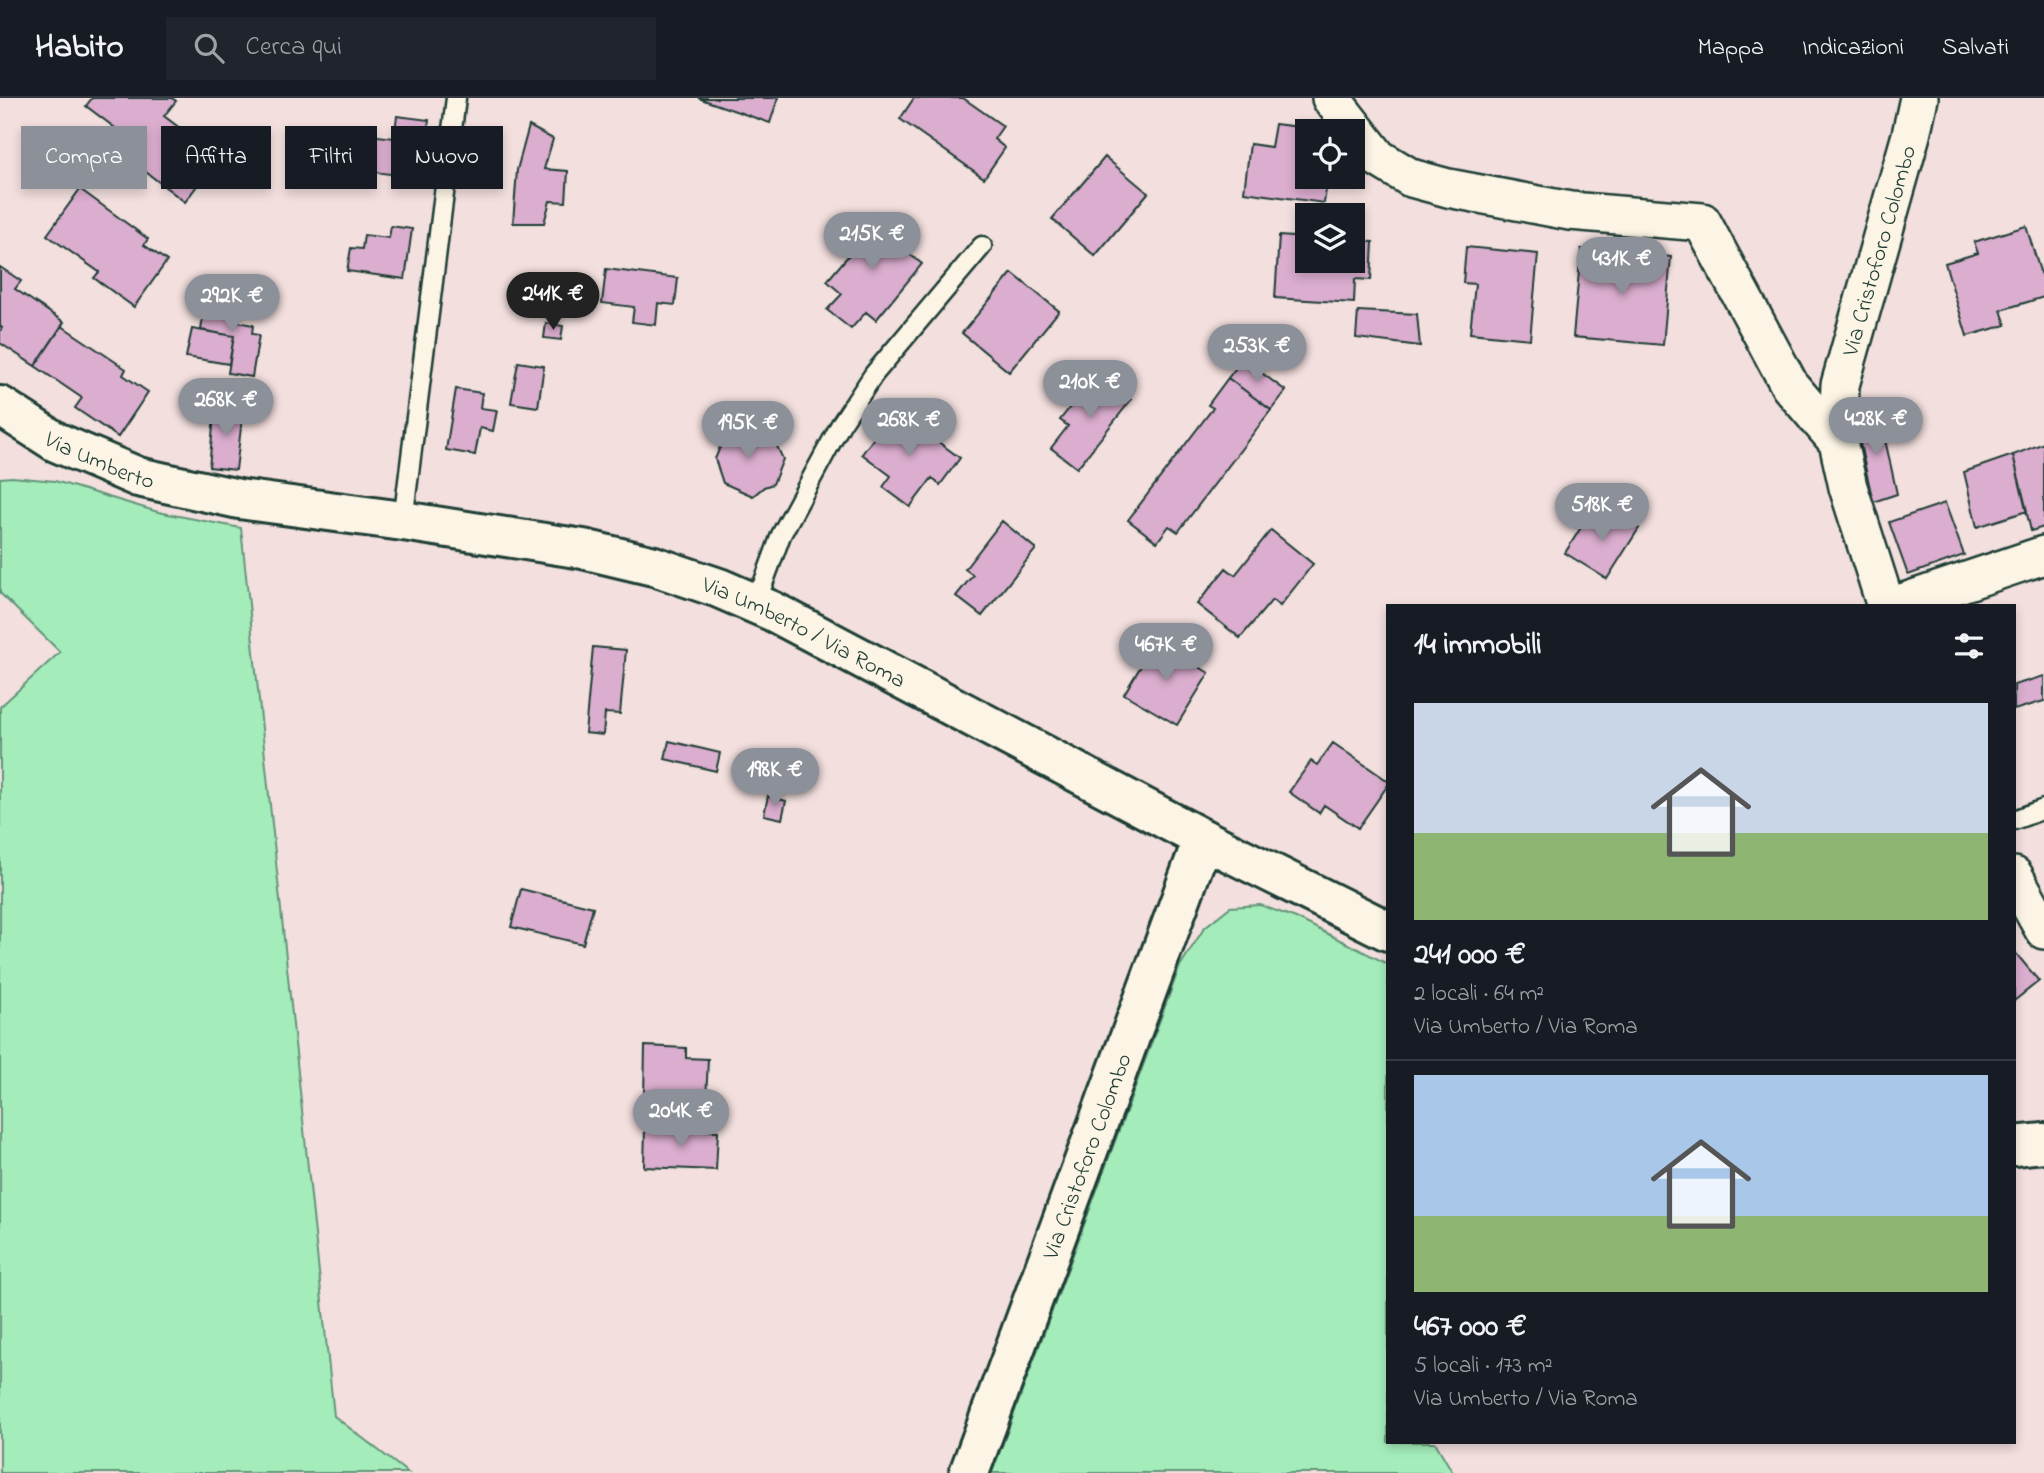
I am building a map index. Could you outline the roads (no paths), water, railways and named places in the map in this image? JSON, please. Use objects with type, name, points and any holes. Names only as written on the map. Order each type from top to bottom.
[{"type":"main road","name":"Via Umberto","points":[[0,407],[56,442],[138,477],[168,484]]},
{"type":"main road","name":"Via Umberto / Via Roma","points":[[168,484],[239,499],[583,549],[654,566],[719,588],[756,603],[1203,839],[1386,930]]},
{"type":"main road","name":"Via Cristoforo Colombo","points":[[969,1473],[1203,839]]},
{"type":"main road","points":[[2016,1146],[2044,1143]]},
{"type":"street","points":[[1331,98],[1378,158],[1411,178],[1448,188],[1570,211],[1702,222],[1790,386],[1839,442]]},
{"type":"street","name":"Via Cristoforo Colombo","points":[[1885,604],[1847,487],[1839,442],[1840,385],[1911,135],[1919,98]]},
{"type":"street","points":[[1899,604],[2044,555]]},
{"type":"street","points":[[2016,880],[2044,930]]},
{"type":"lane","points":[[403,521],[456,98]]},
{"type":"lane","points":[[756,603],[781,535],[841,424],[874,374],[982,246]]},
{"type":"lane","points":[[2016,819],[2044,808]]}]
